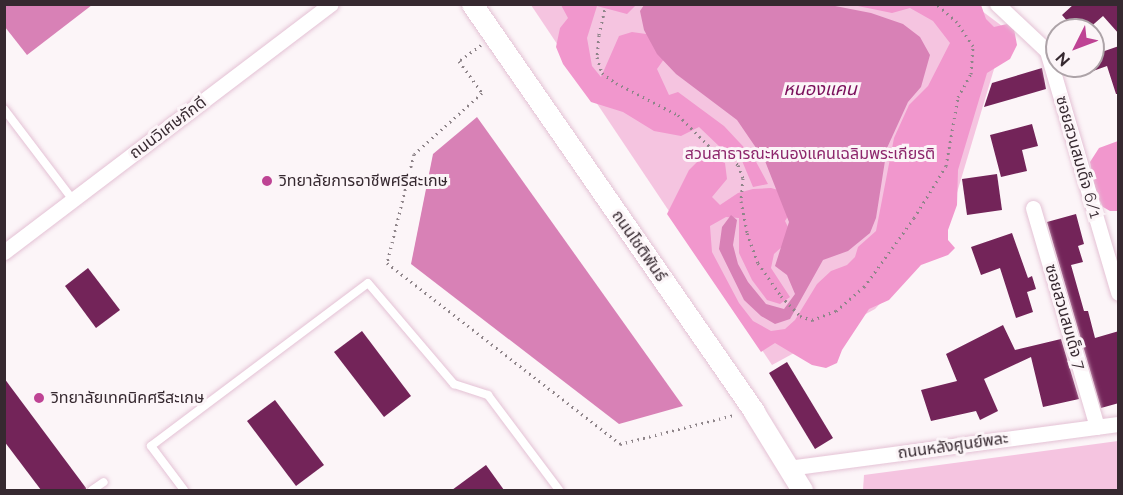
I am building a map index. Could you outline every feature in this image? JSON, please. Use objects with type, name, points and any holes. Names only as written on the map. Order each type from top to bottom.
[{"type":"street","name":"ถนนวิเศษภักดี","points":[[4,252],[331,4]]},
{"type":"street","name":"ถนนโชติพันธ์","points":[[472,4],[754,412],[802,490]]},
{"type":"street","name":"ซอยสวนสมเด็จ 6/1","points":[[997,4],[1047,51],[1119,293]]},
{"type":"street","name":"ซอยสวนสมเด็จ 7","points":[[1033,208],[1097,426]]},
{"type":"street","name":"ถนนหลังศูนย์พละ","points":[[788,468],[1119,424]]},
{"type":"lane","points":[[4,109],[73,200]]},
{"type":"lane","points":[[184,490],[151,446],[368,283],[454,384],[488,395],[559,490]]},
{"type":"lane","points":[[92,490],[104,482]]},
{"type":"path","points":[[606,4],[597,57],[602,73],[616,83],[678,115],[715,152],[728,155],[738,165],[743,178],[741,201],[747,233],[758,263],[781,296],[800,316],[812,320],[836,310],[864,287],[914,218],[946,166],[958,97],[971,74],[973,46],[957,21],[936,4]]},
{"type":"path","points":[[493,35],[459,62],[482,93],[414,154],[387,263],[620,444],[719,417],[754,412]]},
{"type":"green space","name":"สวนสาธารณะหนองแคนเฉลิมพระเกียรติ","points":[[531,5],[974,5],[1006,29],[944,236],[875,309],[772,365]]},
{"type":"green space","points":[[1118,441],[1118,490],[863,490],[864,475]]},
{"type":"shaded area","points":[[561,5],[636,5],[627,14],[597,6],[587,38],[592,66],[601,77],[619,36],[632,32],[653,35],[669,52],[657,69],[669,95],[678,92],[724,126],[754,158],[768,184],[753,187],[740,156],[721,148],[699,127],[681,136],[654,131],[623,112],[591,102],[563,64],[556,47],[560,28],[568,18]]},
{"type":"shaded area","points":[[853,5],[981,5],[986,19],[994,27],[1007,24],[1014,29],[1017,45],[1010,59],[987,73],[958,170],[957,205],[948,230],[948,240],[955,248],[948,255],[921,265],[889,300],[869,309],[842,350],[837,363],[826,368],[812,365],[775,343],[761,352],[667,214],[689,170],[704,155],[725,163],[727,179],[712,197],[720,205],[738,193],[753,189],[771,188],[782,191],[792,210],[785,221],[791,233],[785,244],[774,254],[771,268],[790,297],[780,304],[767,300],[752,280],[739,253],[739,218],[726,217],[710,226],[712,252],[739,303],[753,321],[771,331],[785,329],[795,320],[817,284],[831,271],[847,265],[855,257],[858,247],[876,231],[894,138],[909,105],[928,86],[950,43],[933,21],[910,8],[892,13]]},
{"type":"shaded area","points":[[1118,141],[1118,211],[1110,211],[1103,207],[1096,193],[1090,162],[1099,148]]},
{"type":"water","points":[[5,4],[92,5],[27,55],[5,27]]},
{"type":"water","name":"หนองแคน","points":[[644,5],[830,5],[871,13],[903,24],[920,37],[930,55],[921,87],[908,102],[887,148],[876,218],[870,233],[848,251],[823,260],[790,319],[775,324],[761,316],[744,300],[719,249],[722,227],[731,215],[737,220],[733,245],[738,264],[748,282],[766,304],[784,309],[795,294],[787,275],[775,266],[789,222],[765,161],[737,120],[676,74],[657,54],[644,30],[640,11]]},
{"type":"water","points":[[477,117],[683,406],[619,424],[411,264],[433,154]]},
{"type":"building","points":[[1074,4],[1119,4],[1119,34],[1103,16],[1101,18],[1065,18],[1062,15]]},
{"type":"building","points":[[1119,46],[1119,94],[1116,94],[1107,66],[1105,67],[1105,51]]},
{"type":"building","points":[[1042,68],[1046,89],[984,107],[992,83]]},
{"type":"building","points":[[1032,124],[1038,146],[1022,150],[1027,171],[1001,177],[990,135]]},
{"type":"building","points":[[997,174],[1002,210],[967,215],[962,179]]},
{"type":"building","points":[[1076,214],[1084,244],[1078,246],[1083,262],[1071,265],[1084,311],[1088,311],[1095,338],[1119,331],[1119,403],[1101,408],[1047,222]]},
{"type":"building","points":[[1012,233],[1028,278],[1032,276],[1036,289],[1027,292],[1033,312],[1016,318],[1000,268],[981,275],[971,247]]},
{"type":"building","points":[[88,268],[120,310],[96,328],[65,286]]},
{"type":"building","points":[[1003,325],[1015,350],[1061,339],[1079,399],[1043,407],[1031,357],[984,379],[998,411],[980,420],[976,411],[931,421],[921,390],[957,381],[946,354]]},
{"type":"building","points":[[362,331],[411,396],[384,417],[334,352]]},
{"type":"building","points":[[787,362],[833,438],[815,449],[769,373]]},
{"type":"building","points":[[4,378],[86,490],[41,490],[4,441]]},
{"type":"building","points":[[275,400],[324,465],[296,486],[247,421]]},
{"type":"building","points":[[486,465],[504,490],[452,490]]},
{"type":"place","name":"วิทยาลัยการอาชีพศรีสะเกษ","points":[[267,181]]},
{"type":"place","name":"วิทยาลัยเทคนิคศรีสะเกษ","points":[[39,398]]}]
